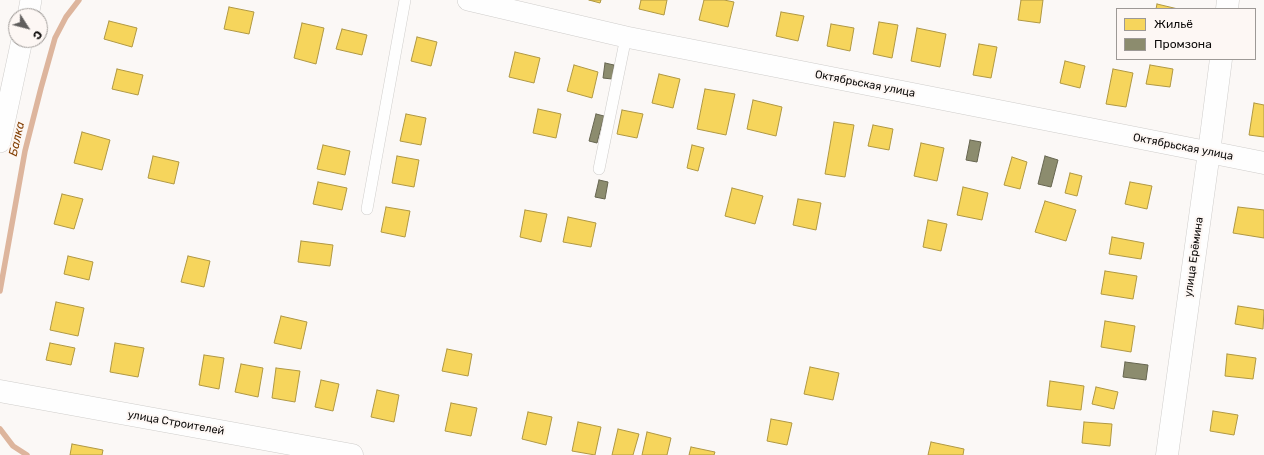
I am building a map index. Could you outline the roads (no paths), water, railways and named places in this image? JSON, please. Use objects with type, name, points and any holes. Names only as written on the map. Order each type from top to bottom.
[{"type":"street","name":"Октябрьская улица","points":[[468,0],[626,37],[1264,162]]},
{"type":"street","points":[[0,142],[20,48]]},
{"type":"street","name":"улица Ерёмина","points":[[1167,455],[1221,60]]},
{"type":"street","name":"улица Строителей","points":[[0,391],[352,455]]},
{"type":"lane","points":[[366,209],[405,0]]},
{"type":"lane","points":[[599,169],[626,37]]},
{"type":"waterway","name":"Балка","points":[[0,291],[25,151],[41,88],[55,38],[66,17],[79,0]]},
{"type":"waterway","name":"Балка","points":[[0,429],[13,446],[27,455]]}]
